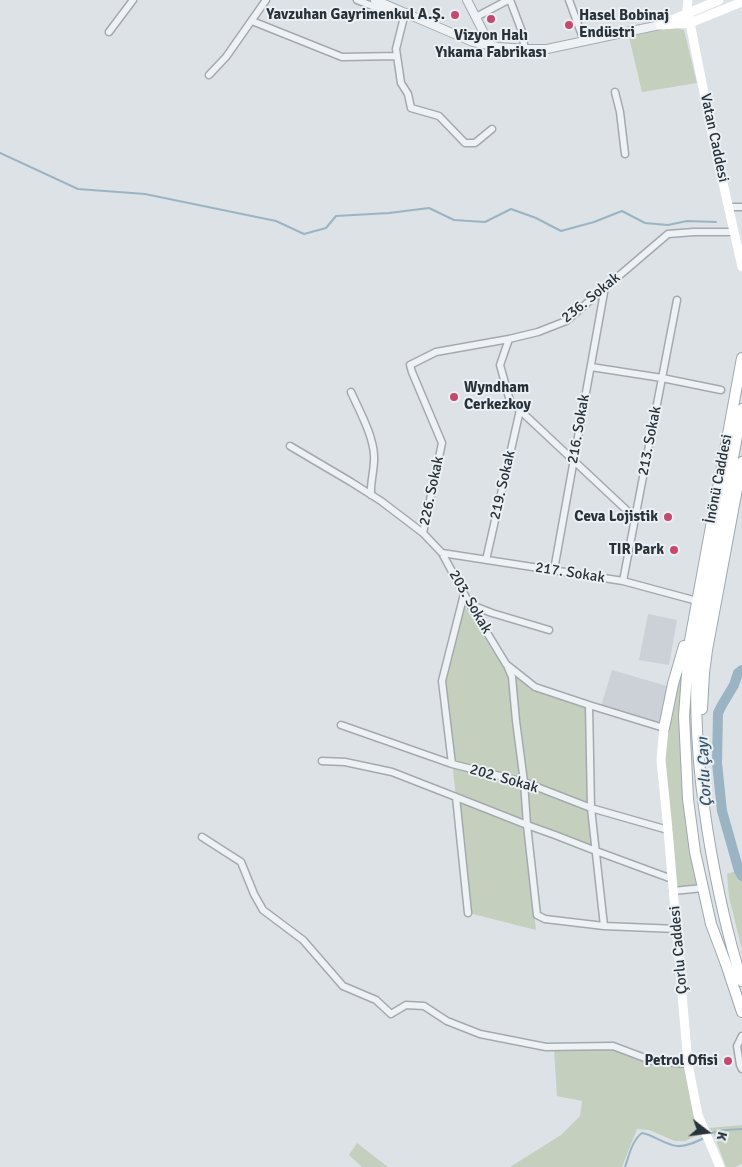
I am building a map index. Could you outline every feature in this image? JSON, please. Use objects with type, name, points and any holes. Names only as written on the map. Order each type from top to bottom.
[{"type":"main road","name":"Vatan Caddesi","points":[[680,0],[682,5],[688,7],[742,266]]},
{"type":"main road","points":[[660,25],[688,7],[718,0]]},
{"type":"main road","points":[[660,25],[690,23],[742,2]]},
{"type":"main road","name":"İnönü Caddesi","points":[[697,601],[742,358]]},
{"type":"main road","points":[[742,409],[698,648],[696,675],[696,715],[702,797],[710,851],[724,919],[742,981]]},
{"type":"main road","points":[[702,797],[702,715],[706,658],[742,462]]},
{"type":"main road","points":[[664,728],[673,684],[697,601]]},
{"type":"main road","points":[[697,601],[689,646],[684,716],[688,799],[695,852],[711,924],[742,1012]]},
{"type":"main road","name":"Çorlu Caddesi","points":[[664,728],[661,760],[688,1064],[698,1116],[720,1167]]},
{"type":"street","points":[[109,32],[133,0]]},
{"type":"street","points":[[209,75],[226,57],[266,0]]},
{"type":"street","points":[[357,0],[474,42],[524,49],[547,49],[660,25]]},
{"type":"street","points":[[376,0],[404,16]]},
{"type":"street","points":[[467,0],[490,45]]},
{"type":"street","points":[[476,17],[509,0],[521,29],[524,49]]},
{"type":"street","points":[[569,0],[584,41]]},
{"type":"street","points":[[404,16],[396,49],[401,83],[408,94],[412,108],[439,116],[465,142],[475,142],[492,129]]},
{"type":"street","points":[[252,21],[342,57],[397,56]]},
{"type":"street","points":[[615,92],[620,112],[625,154]]},
{"type":"street","points":[[729,207],[742,207]]},
{"type":"street","name":"236. Sokak","points":[[410,365],[436,352],[509,339],[538,332],[566,321],[668,234],[734,232]]},
{"type":"street","name":"216. Sokak","points":[[554,570],[605,287]]},
{"type":"street","name":"213. Sokak","points":[[623,582],[677,300]]},
{"type":"street","points":[[509,339],[500,365],[510,401],[635,518]]},
{"type":"street","name":"226. Sokak","points":[[410,365],[442,443],[422,533]]},
{"type":"street","points":[[591,366],[721,390]]},
{"type":"street","points":[[351,392],[373,445],[375,457],[371,495]]},
{"type":"street","name":"219. Sokak","points":[[486,560],[520,410]]},
{"type":"street","name":"203. Sokak","points":[[290,446],[371,495],[422,533],[442,552],[469,604],[506,664],[535,687],[589,706],[664,728]]},
{"type":"street","name":"217. Sokak","points":[[442,552],[623,582],[697,601]]},
{"type":"street","points":[[452,764],[442,681],[464,594]]},
{"type":"street","points":[[469,604],[549,630]]},
{"type":"street","points":[[506,664],[512,677],[524,782],[526,825],[537,915],[545,919],[604,926],[677,930]]},
{"type":"street","points":[[589,706],[591,808],[604,926]]},
{"type":"street","name":"202. Sokak","points":[[341,724],[452,764],[524,782],[591,808],[668,830]]},
{"type":"street","points":[[322,761],[345,762],[392,772],[526,825],[672,879]]},
{"type":"street","points":[[456,797],[468,913]]},
{"type":"street","points":[[202,838],[241,862],[254,894],[263,910],[303,940],[342,986],[376,1000],[391,1014],[406,1005],[424,1006],[447,1021],[480,1034],[546,1047],[613,1046],[653,1061],[688,1064]]},
{"type":"street","points":[[673,891],[703,888]]},
{"type":"street","points":[[742,1036],[737,1046],[742,1069]]},
{"type":"shaded area","points":[[648,614],[677,620],[669,665],[639,660]]},
{"type":"shaded area","points":[[612,670],[670,687],[660,722],[601,706]]},
{"type":"green space","points":[[675,27],[684,30],[697,83],[642,92],[629,37]]},
{"type":"green space","points":[[463,604],[510,677],[536,930],[469,913],[443,681]]},
{"type":"green space","points":[[517,678],[535,689],[588,706],[597,851],[529,828],[515,679]]},
{"type":"green space","points":[[681,679],[683,762],[699,885],[674,888],[663,760],[675,690]]},
{"type":"green space","points":[[736,871],[742,881],[742,950],[729,897],[727,874]]},
{"type":"green space","points":[[614,1048],[652,1062],[688,1066],[702,1133],[685,1141],[675,1141],[649,1130],[637,1129],[622,1167],[510,1167],[561,1135],[580,1116],[582,1101],[557,1096],[554,1049]]},
{"type":"green space","points":[[742,1125],[742,1164],[736,1167],[726,1167],[713,1132],[709,1128]]},
{"type":"green space","points":[[357,1143],[388,1167],[362,1167],[349,1155]]},
{"type":"waterway","points":[[0,153],[78,189],[145,194],[276,221],[304,234],[326,228],[336,216],[389,213],[429,208],[454,220],[485,222],[511,209],[536,218],[561,231],[594,222],[622,211],[645,223],[668,225],[687,221],[716,222]]},
{"type":"waterway","name":"Çorlu Çayı","points":[[742,670],[738,673],[734,685],[718,713],[717,763],[722,811],[742,876]]},
{"type":"waterway","points":[[710,1134],[721,1130],[742,1129]]},
{"type":"waterway","points":[[625,1167],[633,1144],[642,1133],[677,1146],[694,1143],[704,1138]]},
{"type":"place","name":"Yavzuhan Gayrimenkul A.Ş.","points":[[455,15]]},
{"type":"place","name":"Vizyon Halı Yıkama Fabrikası","points":[[491,19]]},
{"type":"place","name":"Hasel Bobinaj Endüstri","points":[[569,25]]},
{"type":"place","name":"Wyndham Cerkezkoy","points":[[454,397]]},
{"type":"place","name":"Ceva Lojistik","points":[[668,517]]},
{"type":"place","name":"TIR Park","points":[[674,550]]},
{"type":"place","name":"Petrol Ofisi","points":[[728,1061]]}]
